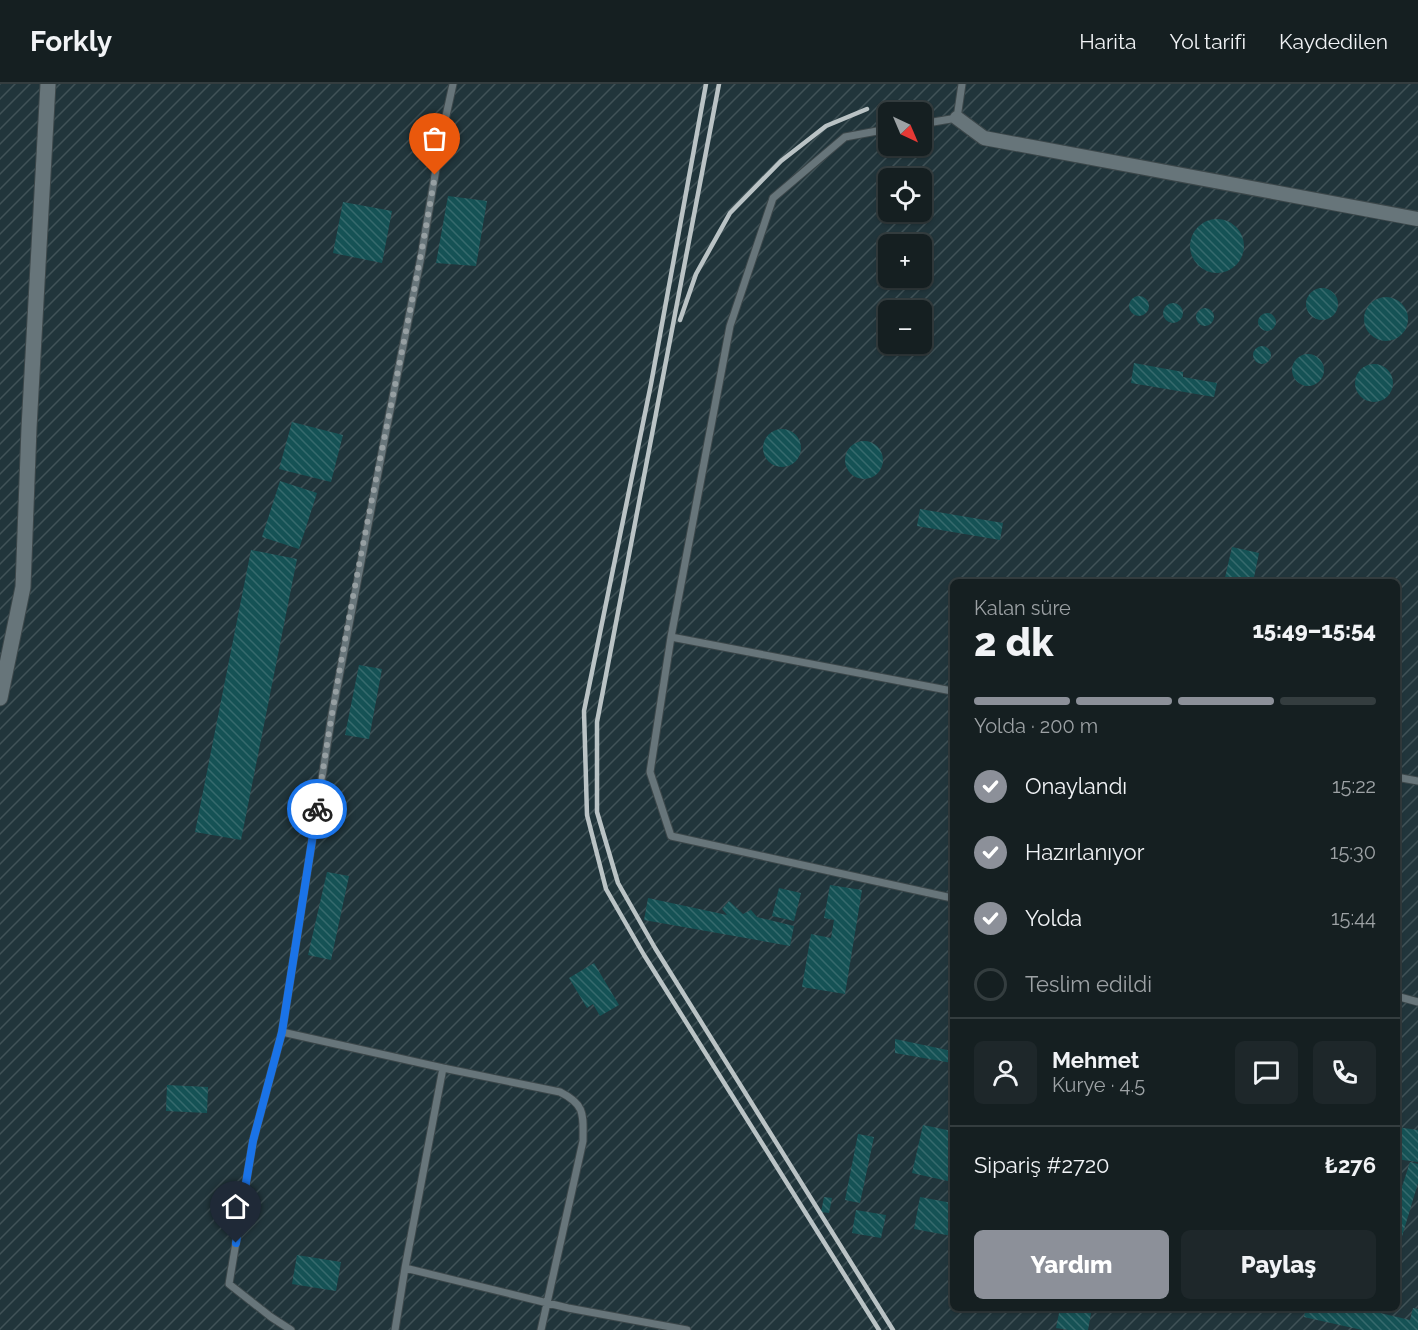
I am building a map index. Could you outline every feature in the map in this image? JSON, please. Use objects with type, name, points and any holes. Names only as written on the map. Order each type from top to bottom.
[{"type":"street","points":[[0,698],[23,587],[29,428],[48,84]]},
{"type":"street","points":[[957,118],[984,138],[1418,219]]},
{"type":"lane","points":[[291,1330],[229,1284],[253,1141],[282,1032],[332,714],[422,257],[442,134],[453,84]]},
{"type":"lane","points":[[932,122],[957,118],[962,84]]},
{"type":"lane","points":[[878,131],[844,137],[773,198],[730,326],[671,637],[650,772],[671,836],[950,898]]},
{"type":"lane","points":[[671,637],[950,691]]},
{"type":"lane","points":[[1400,778],[1418,781]]},
{"type":"lane","points":[[1400,997],[1418,1002]]},
{"type":"lane","points":[[282,1032],[560,1092],[573,1098],[583,1113],[583,1141],[541,1330]]},
{"type":"lane","points":[[395,1330],[443,1068]]},
{"type":"lane","points":[[405,1268],[568,1308],[687,1330]]},
{"type":"shaded area","points":[[0,84],[1418,84],[1418,1330],[0,1330]]},
{"type":"building","points":[[448,196],[487,201],[476,266],[436,263]]},
{"type":"building","points":[[343,202],[392,211],[382,263],[333,253]]},
{"type":"building","points":[[1217,219],[1227,221],[1236,227],[1242,236],[1244,246],[1242,256],[1236,265],[1227,271],[1217,273],[1207,271],[1198,265],[1192,256],[1190,246],[1192,236],[1198,227],[1207,221]]},
{"type":"building","points":[[1322,288],[1333,293],[1338,304],[1333,315],[1322,320],[1311,315],[1306,304],[1311,293]]},
{"type":"building","points":[[1139,296],[1146,299],[1149,306],[1146,313],[1139,316],[1132,313],[1129,306],[1132,299]]},
{"type":"building","points":[[1386,297],[1395,298],[1402,303],[1407,310],[1407,328],[1402,335],[1395,340],[1386,341],[1377,340],[1370,335],[1365,328],[1364,319],[1365,310],[1370,303],[1377,298]]},
{"type":"building","points":[[1173,303],[1180,306],[1183,313],[1180,320],[1173,323],[1166,320],[1163,313],[1166,306]]},
{"type":"building","points":[[1205,308],[1211,311],[1214,317],[1211,323],[1205,326],[1199,323],[1196,317],[1199,311]]},
{"type":"building","points":[[1267,313],[1273,316],[1276,322],[1273,328],[1267,331],[1261,328],[1258,322],[1261,316]]},
{"type":"building","points":[[1262,346],[1268,349],[1271,355],[1268,361],[1262,364],[1256,361],[1253,355],[1256,349]]},
{"type":"building","points":[[1308,354],[1319,359],[1324,370],[1319,381],[1308,386],[1297,381],[1292,370],[1297,359]]},
{"type":"building","points":[[1134,363],[1183,372],[1183,377],[1217,383],[1214,397],[1131,383]]},
{"type":"building","points":[[1374,364],[1387,370],[1393,383],[1387,396],[1374,402],[1361,396],[1355,383],[1361,370]]},
{"type":"building","points":[[292,422],[343,435],[331,482],[279,469]]},
{"type":"building","points":[[782,429],[795,435],[801,448],[795,461],[782,467],[769,461],[763,448],[769,435]]},
{"type":"building","points":[[864,441],[877,447],[883,460],[877,473],[864,479],[851,473],[845,460],[851,447]]},
{"type":"building","points":[[280,481],[317,493],[299,549],[262,537]]},
{"type":"building","points":[[920,509],[1003,523],[1000,540],[917,526]]},
{"type":"building","points":[[1232,547],[1259,553],[1254,579],[1225,579]]},
{"type":"building","points":[[251,550],[297,559],[241,840],[195,832]]},
{"type":"building","points":[[359,665],[382,669],[369,739],[345,735]]},
{"type":"building","points":[[327,872],[349,876],[331,960],[308,955]]},
{"type":"building","points":[[830,885],[862,890],[845,994],[802,987],[811,934],[831,938],[834,920],[824,918]]},
{"type":"building","points":[[779,888],[801,893],[794,921],[772,916]]},
{"type":"building","points":[[648,898],[727,915],[722,909],[729,901],[743,914],[751,910],[757,917],[794,926],[790,946],[644,920]]},
{"type":"building","points":[[594,963],[619,1005],[600,1016],[593,1004],[587,1008],[569,978]]},
{"type":"building","points":[[895,1039],[950,1051],[950,1063],[895,1053]]},
{"type":"building","points":[[167,1085],[208,1087],[207,1113],[166,1111]]},
{"type":"building","points":[[923,1125],[950,1131],[950,1182],[912,1173]]},
{"type":"building","points":[[1400,1128],[1418,1130],[1418,1162],[1400,1160]]},
{"type":"building","points":[[858,1134],[874,1137],[860,1203],[845,1200]]},
{"type":"building","points":[[1410,1162],[1418,1164],[1418,1183],[1400,1243],[1400,1193]]},
{"type":"building","points":[[824,1197],[832,1198],[829,1213],[821,1212]]},
{"type":"building","points":[[920,1197],[950,1203],[950,1236],[914,1229]]},
{"type":"building","points":[[856,1210],[886,1215],[881,1238],[852,1233]]},
{"type":"building","points":[[297,1255],[341,1262],[336,1291],[292,1284]]},
{"type":"building","points":[[1413,1308],[1418,1309],[1418,1330],[1362,1330],[1304,1317],[1305,1311],[1372,1311],[1410,1320]]},
{"type":"building","points":[[1059,1311],[1091,1311],[1088,1330],[1056,1328]]},
{"type":"railway","points":[[706,84],[651,384],[584,711],[587,815],[606,889],[644,955],[879,1330]]},
{"type":"railway","points":[[719,84],[597,722],[597,812],[618,883],[655,948],[893,1330]]},
{"type":"railway","points":[[680,320],[696,274],[730,213],[781,161],[826,126],[867,109]]},
{"type":"way so far","points":[[317,809],[332,714],[422,257],[435,175]]},
{"type":"route","points":[[236,1243],[253,1141],[282,1032],[317,809]]}]
